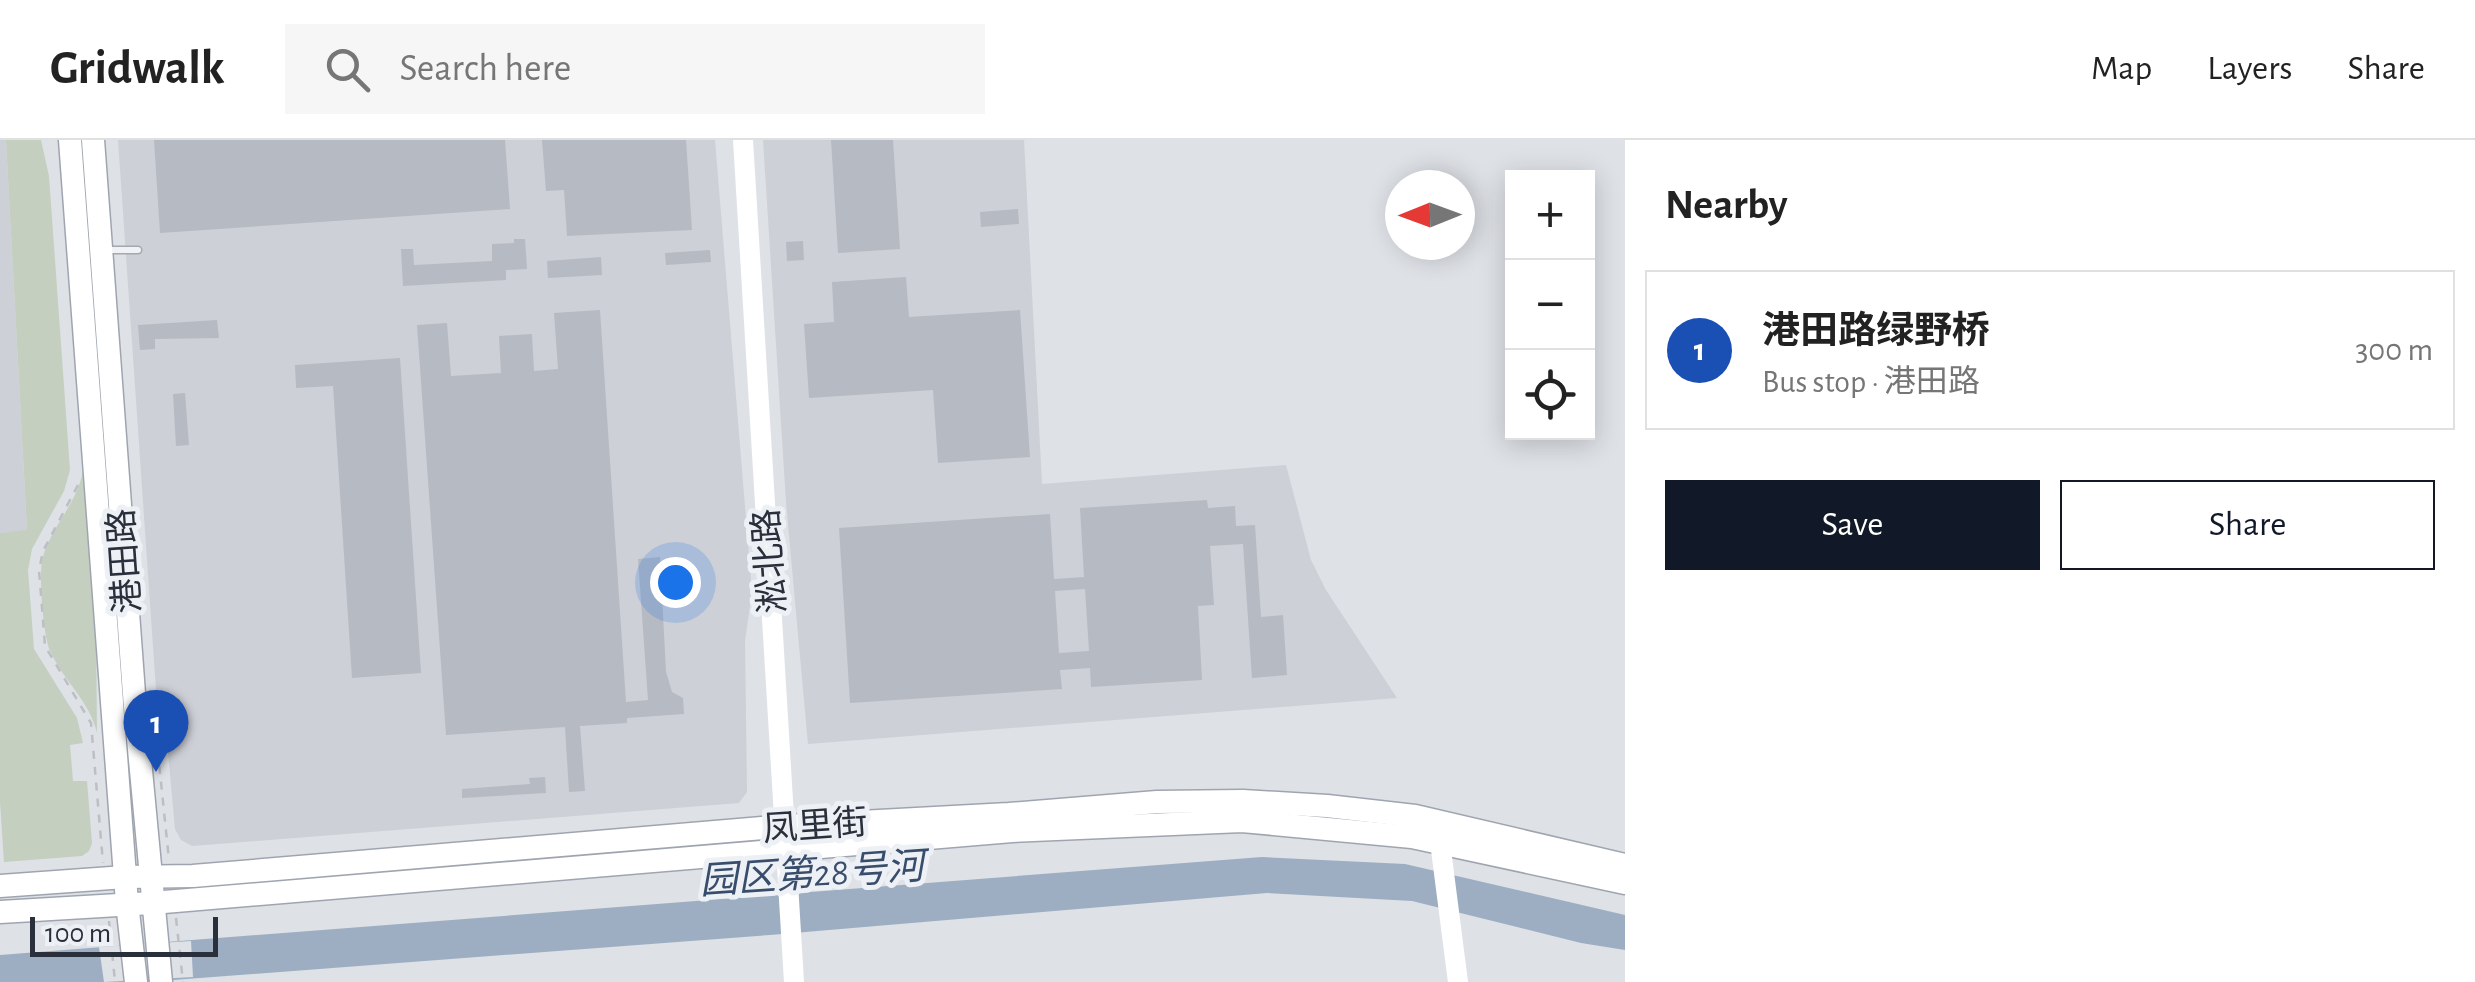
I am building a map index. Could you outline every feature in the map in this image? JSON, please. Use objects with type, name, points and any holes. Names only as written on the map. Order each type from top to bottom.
[{"type":"main road","name":"港田路","points":[[70,140],[126,878],[152,903],[168,943],[172,981]]},
{"type":"main road","name":"港田路","points":[[93,140],[102,250],[126,878],[117,903],[122,946],[136,982]]},
{"type":"main road","name":"凤里街","points":[[0,886],[786,838],[1242,821],[1442,832],[1625,865]]},
{"type":"main road","name":"凤里街","points":[[1442,832],[1625,884]]},
{"type":"main road","name":"凤里街","points":[[0,912],[152,903],[786,838]]},
{"type":"street","name":"淞北路","points":[[742,140],[794,982]]},
{"type":"street","points":[[1442,832],[1458,982]]},
{"type":"lane","points":[[102,250],[138,250]]},
{"type":"path","points":[[78,483],[42,551],[38,570],[44,646],[91,723],[126,878]]},
{"type":"path","points":[[114,982],[122,946],[117,903]]},
{"type":"path","points":[[168,943],[172,981]]},
{"type":"shaded area","points":[[0,140],[6,140],[27,531],[0,533]]},
{"type":"shaded area","points":[[118,140],[715,140],[752,592],[745,641],[747,792],[739,803],[192,846],[181,840],[175,829],[167,741],[156,690]]},
{"type":"shaded area","points":[[763,140],[1024,140],[1042,484],[1286,465],[1311,560],[1326,590],[1397,698],[808,744],[786,502]]},
{"type":"green space","points":[[6,140],[41,140],[49,176],[70,470],[64,491],[32,549],[28,570],[34,649],[77,718],[83,743],[70,745],[73,781],[87,781],[92,843],[82,856],[4,862],[0,802],[0,533],[27,530]]},
{"type":"green space","points":[[83,470],[96,630],[97,733],[89,712],[51,653],[41,594],[46,549]]},
{"type":"water","points":[[1262,857],[1405,864],[1625,915],[1625,950],[1581,943],[1412,901],[1267,893],[147,982],[0,982],[0,955]]},
{"type":"pier","points":[[191,941],[193,977],[104,982],[99,947]]},
{"type":"building","points":[[154,140],[505,140],[510,209],[160,233]]},
{"type":"building","points":[[542,140],[686,140],[692,230],[567,236],[564,190],[546,191]]},
{"type":"building","points":[[831,140],[893,140],[900,249],[838,253]]},
{"type":"building","points":[[1018,209],[1019,224],[981,227],[980,212]]},
{"type":"building","points":[[514,239],[525,239],[527,269],[506,270],[506,280],[403,286],[401,249],[413,249],[414,265],[492,261],[492,244],[514,243]]},
{"type":"building","points":[[803,241],[804,260],[787,261],[786,242]]},
{"type":"building","points":[[710,250],[711,262],[666,265],[665,253]]},
{"type":"building","points":[[601,257],[602,275],[548,278],[547,261]]},
{"type":"building","points":[[906,277],[909,317],[1020,310],[1030,457],[938,463],[933,390],[809,398],[804,324],[834,322],[832,282]]},
{"type":"building","points":[[600,310],[626,702],[648,700],[638,559],[660,557],[666,672],[672,692],[683,698],[684,714],[580,726],[585,791],[569,792],[565,727],[446,735],[417,325],[447,323],[451,376],[501,373],[499,336],[532,334],[534,371],[558,369],[554,313]]},
{"type":"building","points":[[217,320],[219,338],[155,339],[155,349],[140,350],[138,325]]},
{"type":"building","points":[[400,358],[421,673],[352,678],[333,386],[296,388],[295,365]]},
{"type":"building","points":[[185,393],[189,445],[176,446],[173,394]]},
{"type":"building","points":[[1207,500],[1208,508],[1235,506],[1236,526],[1255,525],[1261,617],[1283,615],[1287,675],[1252,678],[1243,544],[1210,546],[1214,605],[1198,606],[1202,680],[1091,687],[1090,668],[1060,670],[1062,689],[850,703],[839,528],[1050,514],[1054,579],[1084,577],[1080,508]],"holes":[[[1085,589],[1089,651],[1059,653],[1055,591]]]},
{"type":"building","points":[[545,777],[546,793],[462,798],[462,789],[530,784],[529,778]]},
{"type":"place","name":"港田路绿野桥","points":[[156,772]]},
{"type":"water label","name":"园区第28号河","points":[[812,873]]}]
